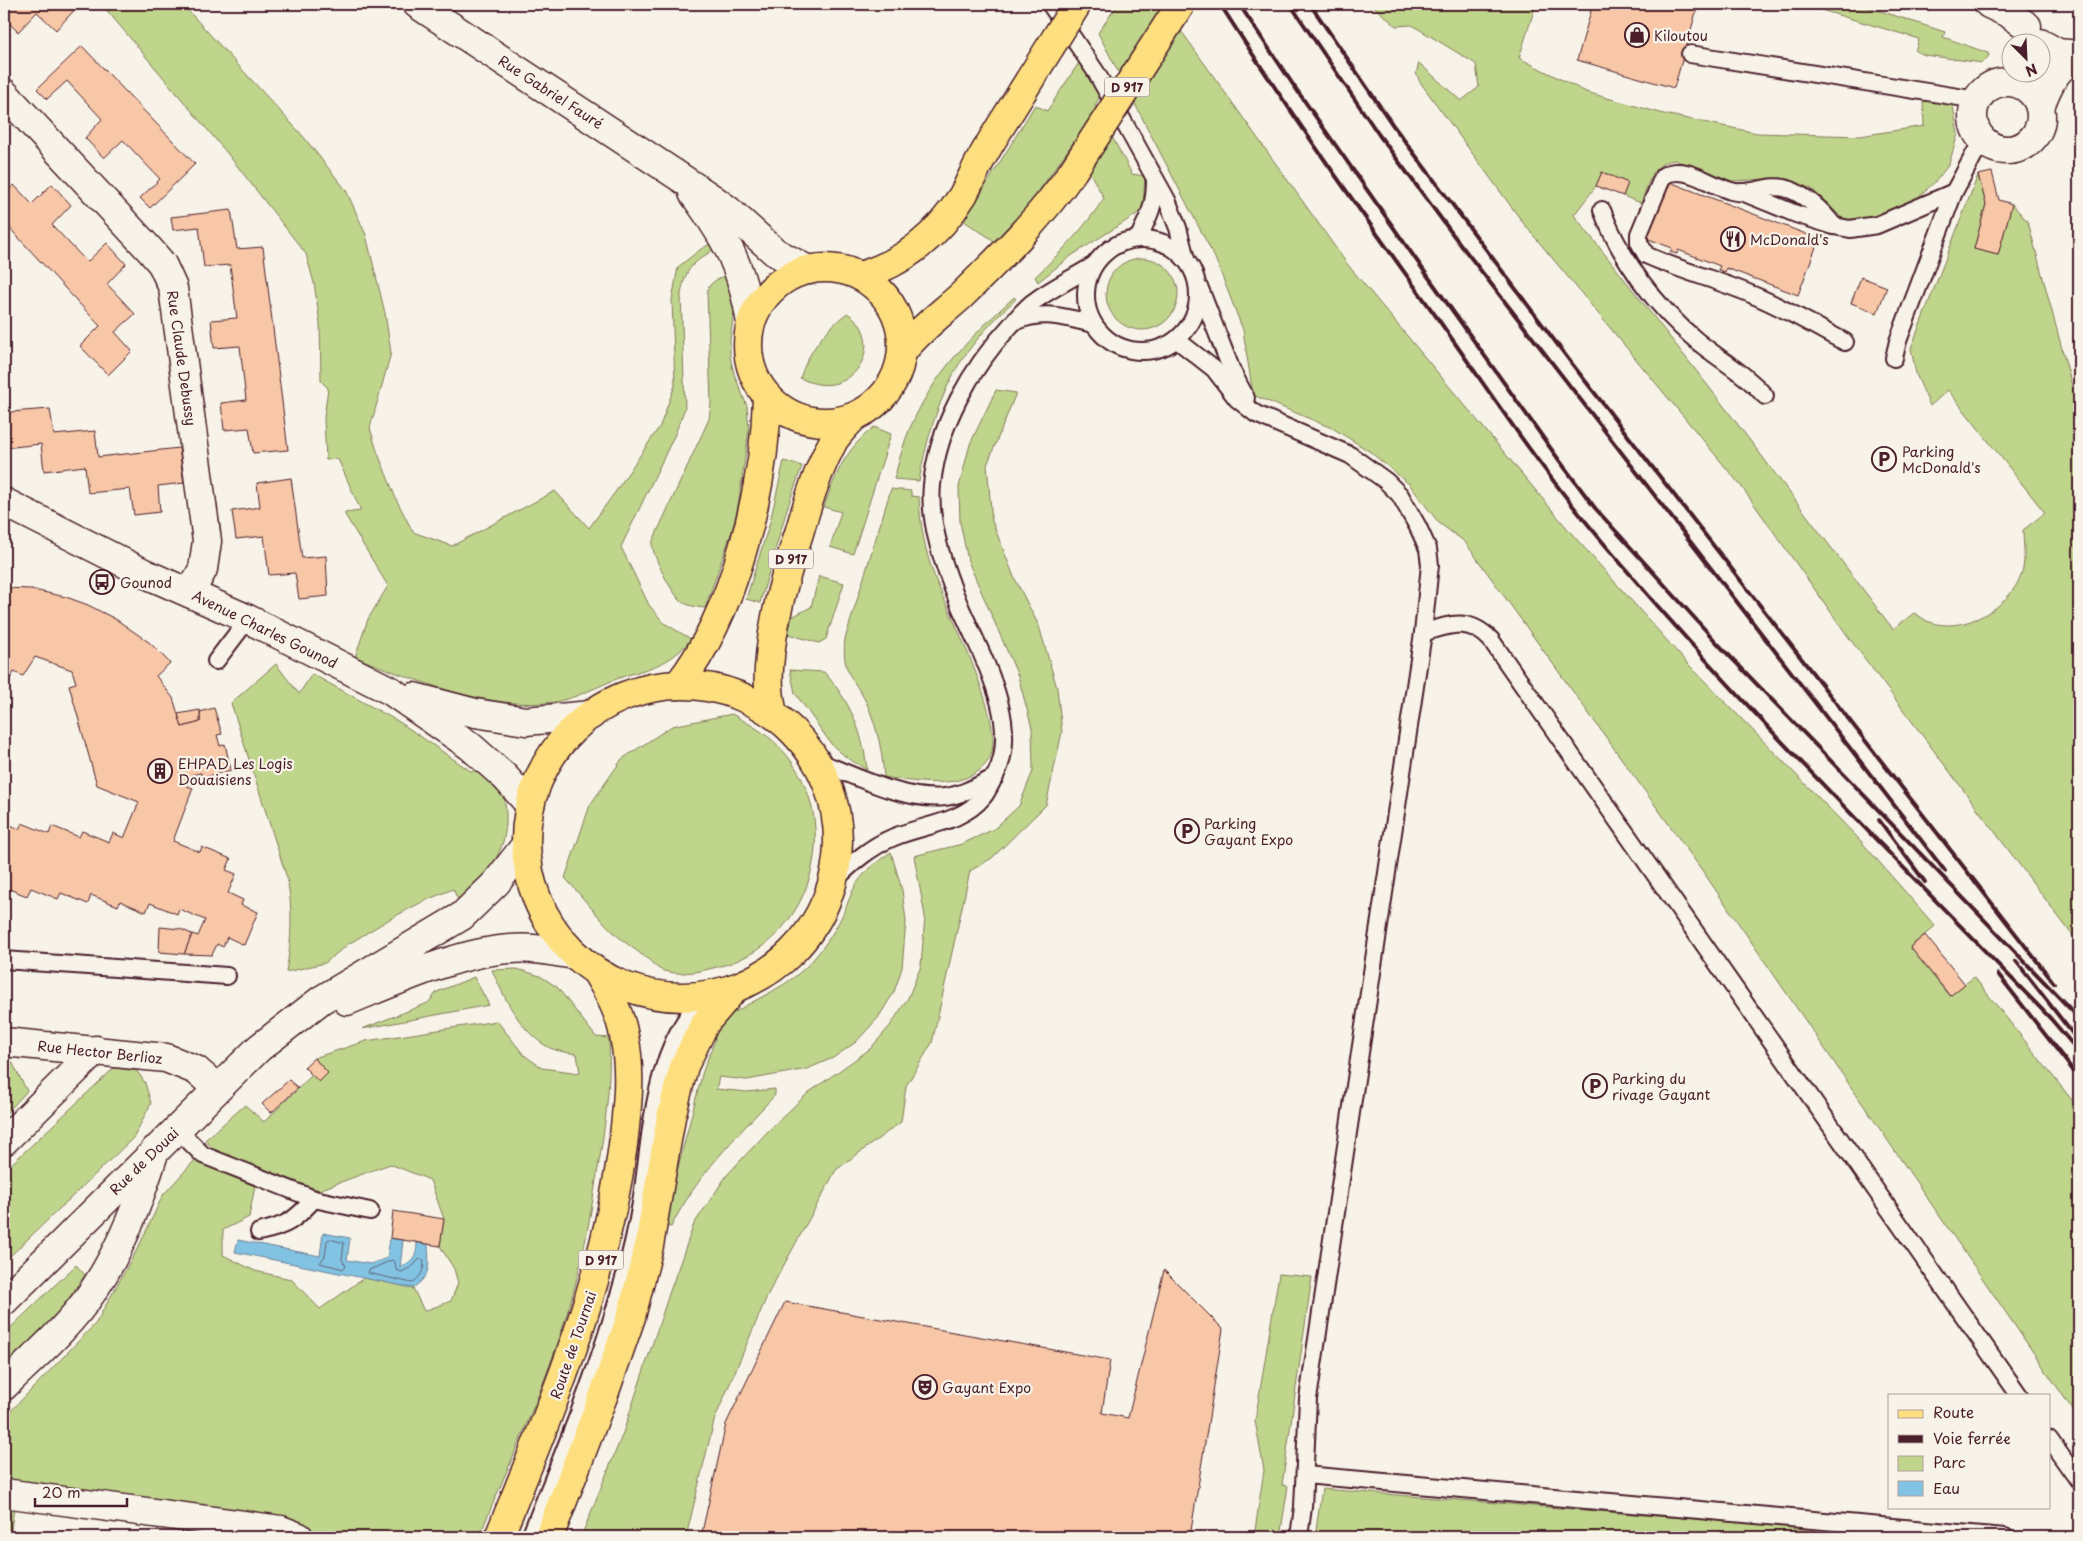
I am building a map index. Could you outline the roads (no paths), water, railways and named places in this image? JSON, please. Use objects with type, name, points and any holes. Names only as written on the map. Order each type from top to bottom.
[{"type":"main road","points":[[860,276],[889,265],[912,252],[942,225],[964,194],[980,160],[1077,4]]},
{"type":"main road","name":"D 917","points":[[902,351],[912,339],[962,294],[1046,208],[1073,171],[1181,4]]},
{"type":"main road","points":[[830,268],[860,276],[877,288],[895,312],[901,331],[902,351],[898,372],[888,391],[873,406],[854,417],[834,422],[813,422],[783,410],[768,397],[755,378],[749,356],[752,323],[759,307],[769,293],[787,279],[808,270],[830,268]]},
{"type":"main road","points":[[678,685],[695,663],[716,622],[744,542],[761,468],[768,397]]},
{"type":"main road","name":"D 917","points":[[773,713],[769,697],[769,668],[773,628],[782,590],[808,504],[826,455],[839,433],[854,417]]},
{"type":"main road","points":[[678,685],[712,688],[758,704],[773,713],[797,734],[817,761],[832,793],[836,810],[839,846],[834,881],[829,897],[817,920],[792,954],[764,974],[734,989],[705,996],[673,998],[641,993],[626,988],[597,973],[574,955],[552,928],[539,905],[530,881],[525,846],[530,805],[540,775],[557,748],[578,724],[614,701],[639,691],[678,685]]},
{"type":"main road","name":"Route de Tournai","points":[[500,1537],[559,1388],[589,1300],[605,1242],[619,1173],[627,1112],[628,1062],[624,1036],[616,1010],[597,973]]},
{"type":"main road","name":"D 917","points":[[549,1537],[604,1394],[631,1317],[650,1237],[671,1117],[684,1066],[705,1023],[734,989]]},
{"type":"street","name":"Rue Gabriel Fauré","points":[[417,4],[728,210],[775,252],[808,270]]},
{"type":"street","points":[[1989,4],[2008,12],[2032,32]]},
{"type":"street","points":[[2050,47],[2058,54],[2079,55]]},
{"type":"street","points":[[2000,82],[1986,89],[1977,100],[1973,114],[1974,122],[1979,135],[1984,141],[1996,148],[2010,150],[2030,141],[2039,129],[2040,107],[2047,86],[2057,71],[2079,55]]},
{"type":"street","points":[[2007,82],[2021,85],[2033,94],[2040,107]]},
{"type":"street","name":"Rue Claude Debussy","points":[[4,93],[150,250],[162,264],[169,278],[176,302],[207,541],[203,569],[190,593]]},
{"type":"street","name":"Rue Gabriel Fauré","points":[[685,182],[720,231],[737,265],[747,296],[752,323]]},
{"type":"street","name":"Avenue Charles Gounod","points":[[4,502],[146,574],[248,619],[391,691],[470,746],[505,777],[530,805]]},
{"type":"street","name":"Avenue Charles Gounod","points":[[391,691],[474,713],[509,719],[541,721],[591,715]]},
{"type":"street","name":"Rue de Douai","points":[[4,1301],[259,1048],[321,1000],[462,916],[496,883],[525,846]]},
{"type":"street","name":"Rue de Douai","points":[[288,1026],[385,985],[477,954],[523,948],[574,955]]},
{"type":"street","name":"Rue Hector Berlioz","points":[[4,1042],[166,1058],[196,1070],[217,1088]]},
{"type":"street","points":[[4,1141],[96,1050]]},
{"type":"street","points":[[4,1386],[65,1326],[104,1274],[126,1230],[143,1188],[155,1150]]},
{"type":"street","points":[[4,1493],[281,1530],[300,1537]]},
{"type":"lane","points":[[1050,4],[1096,72],[1167,200],[1186,259],[1239,386],[1256,414]]},
{"type":"lane","points":[[1690,54],[1977,100]]},
{"type":"lane","points":[[1894,358],[1898,341],[1954,192],[1976,151],[1984,141]]},
{"type":"lane","points":[[1846,342],[1814,327],[1780,306],[1646,255],[1639,242],[1639,234],[1663,176],[1668,172],[1686,173],[1732,191],[1742,192],[1796,214],[1850,229],[1877,225],[1954,192]]},
{"type":"lane","points":[[1138,239],[1152,211],[1155,200],[1155,180]]},
{"type":"lane","points":[[1602,210],[1615,241],[1668,314],[1699,342],[1751,381],[1765,396]]},
{"type":"lane","points":[[1186,259],[1164,243],[1147,239],[1138,239],[1113,247],[1099,258],[1087,281],[1085,299],[1093,324],[1109,341],[1129,350],[1152,351],[1163,348],[1176,340],[1189,327],[1197,310],[1199,292],[1197,282]]},
{"type":"lane","points":[[834,881],[850,864],[893,837],[964,813],[983,797],[1002,764],[1004,728],[1000,709],[994,686],[946,570],[937,537],[932,486],[938,454],[957,401],[986,354],[1036,300],[1094,265]]},
{"type":"lane","points":[[1014,322],[1028,316],[1050,314],[1093,324]]},
{"type":"lane","points":[[1176,340],[1214,369],[1237,399],[1256,414],[1350,455],[1386,481],[1400,495],[1418,527],[1428,549],[1430,565],[1423,632],[1308,1399],[1305,1475],[1299,1537]]},
{"type":"lane","points":[[216,661],[248,619]]},
{"type":"lane","points":[[1423,632],[1446,625],[1458,624],[1482,630],[1491,640],[2018,1394]]},
{"type":"lane","points":[[817,761],[878,785],[932,798],[960,794],[995,776]]},
{"type":"lane","points":[[4,960],[227,976]]},
{"type":"lane","points":[[530,1537],[575,1425],[621,1290],[635,1231],[655,1110],[668,1058],[685,1020],[705,996]]},
{"type":"lane","points":[[177,1129],[203,1155],[314,1198],[370,1211]]},
{"type":"lane","points":[[259,1232],[281,1227],[296,1219],[314,1198]]},
{"type":"lane","points":[[2050,1439],[2079,1481]]},
{"type":"lane","points":[[1305,1475],[2005,1537]]},
{"type":"water","points":[[323,1233],[350,1238],[347,1260],[370,1264],[387,1258],[390,1238],[403,1240],[400,1268],[413,1258],[417,1243],[428,1244],[428,1269],[424,1278],[413,1288],[235,1252],[238,1240],[320,1256]]},
{"type":"railway","points":[[1220,4],[1354,202],[1566,498],[1697,651],[1814,775],[2051,1019],[2079,1052]]},
{"type":"railway","points":[[1239,4],[1417,261],[1595,508],[1719,645],[2079,1018]]},
{"type":"railway","points":[[1290,4],[1379,135],[1454,236],[1945,871]]},
{"type":"railway","points":[[1310,4],[1392,124],[1569,360],[2054,983]]},
{"type":"railway","points":[[1879,820],[1925,882]]},
{"type":"railway","points":[[2016,961],[2076,1038]]},
{"type":"railway","points":[[1998,974],[2079,1078]]},
{"type":"place","name":"Kiloutou","points":[[1637,35]]},
{"type":"place","name":"McDonald's","points":[[1733,239]]},
{"type":"place","name":"Parking McDonald's","points":[[1884,459]]},
{"type":"place","name":"Gounod","points":[[102,582]]},
{"type":"place","name":"EHPAD Les Logis Douaisiens","points":[[160,771]]},
{"type":"place","name":"Parking Gayant Expo","points":[[1187,831]]},
{"type":"place","name":"Parking du rivage Gayant","points":[[1595,1086]]},
{"type":"place","name":"Gayant Expo","points":[[925,1387]]}]
